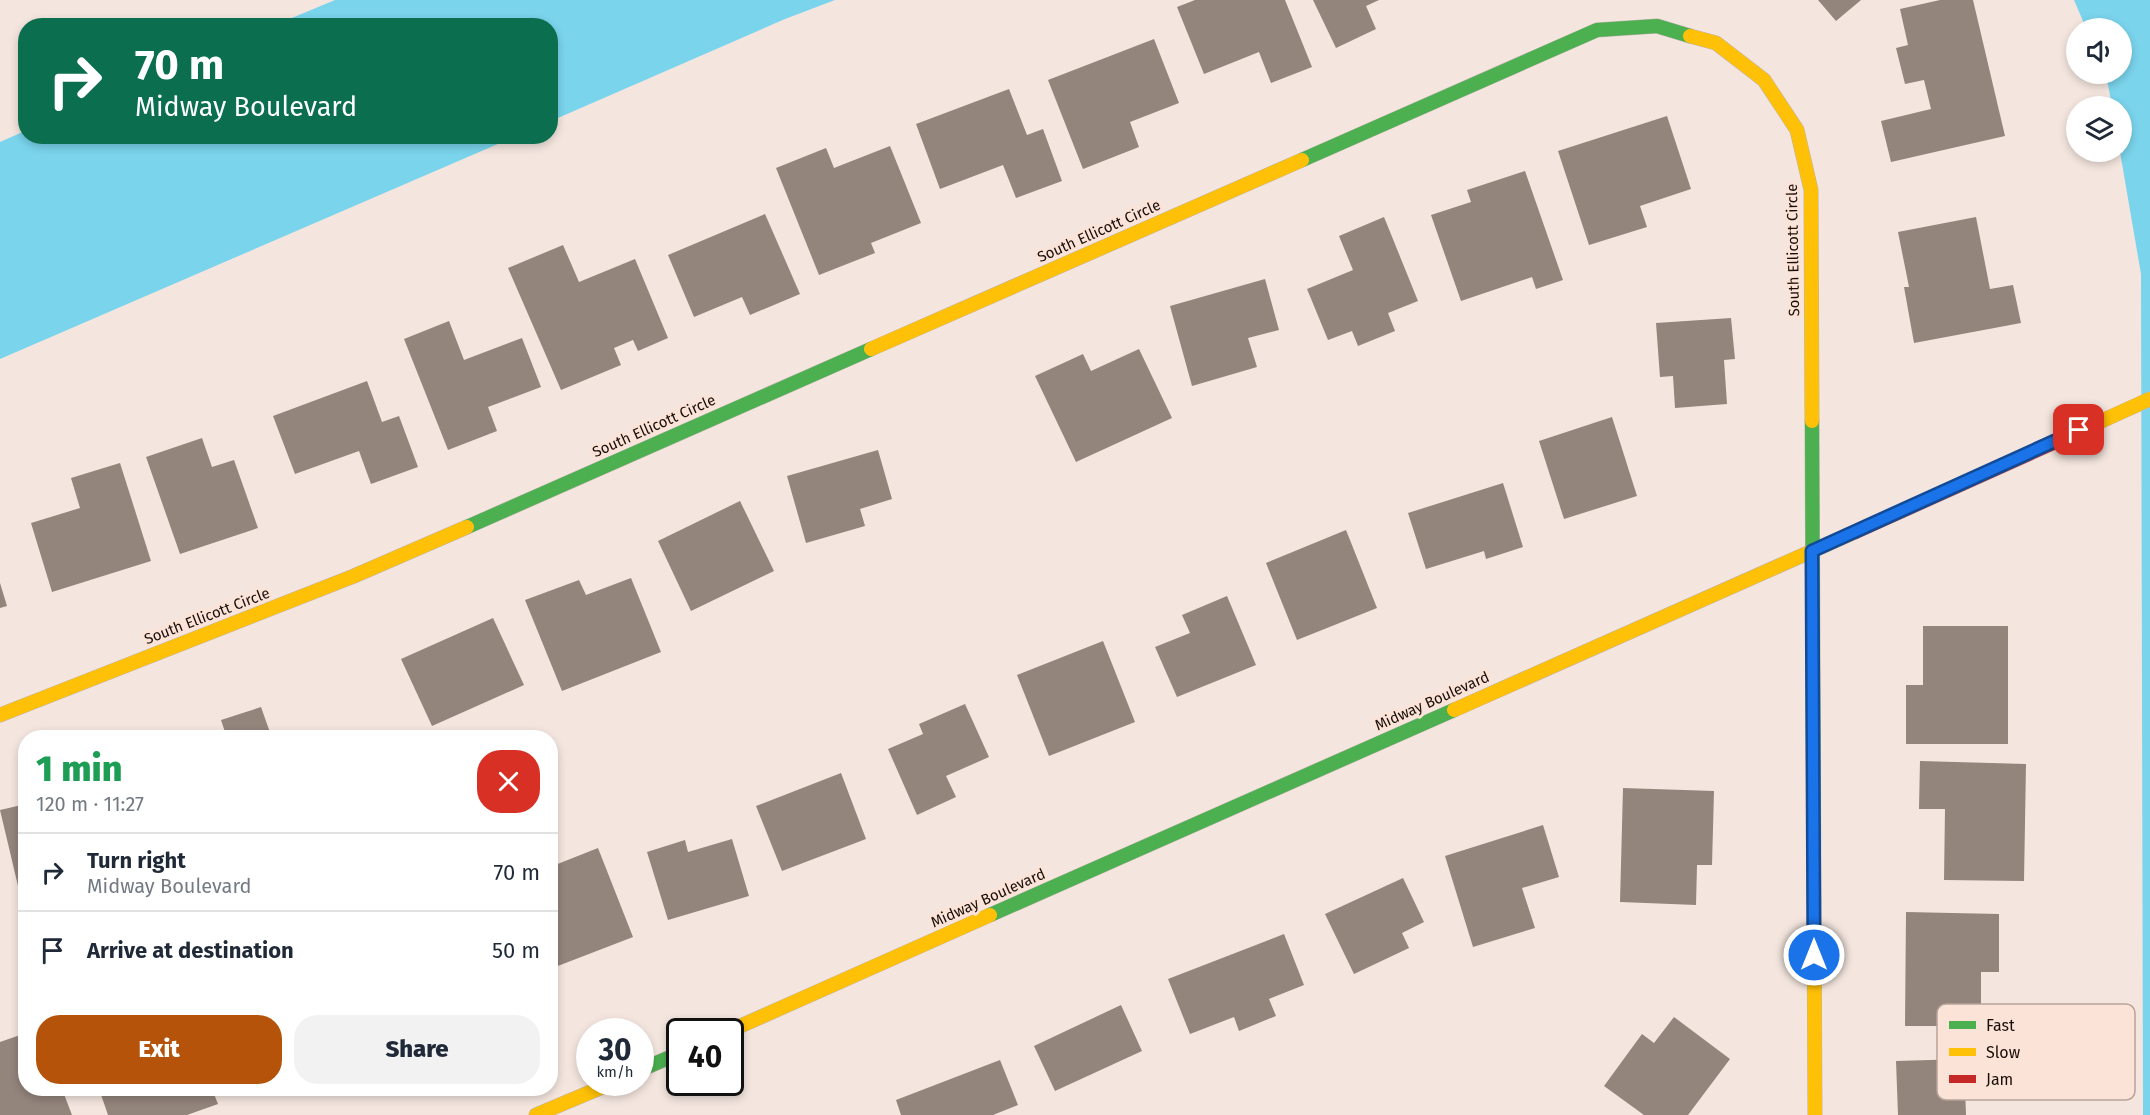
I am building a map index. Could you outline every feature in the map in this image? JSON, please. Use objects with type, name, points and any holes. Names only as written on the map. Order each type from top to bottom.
[{"type":"street","name":"South Ellicott Circle","points":[[0,715],[354,576],[1597,30],[1657,26],[1716,43],[1764,80],[1797,130],[1811,190],[1815,1115]]},
{"type":"street","name":"Midway Boulevard","points":[[744,1024],[2150,399]]},
{"type":"street","points":[[536,1115],[581,1096]]},
{"type":"water","points":[[335,0],[835,0],[785,19],[558,118],[558,18],[292,18]]},
{"type":"water","points":[[2074,0],[2150,0],[2150,1115],[2143,1115],[2141,274],[2122,162],[2132,162],[2132,96],[2110,96],[2108,84],[2132,84],[2132,18],[2082,18]]},
{"type":"water","points":[[18,134],[18,144],[498,144],[0,359],[0,142]]},
{"type":"building","points":[[1195,0],[1285,0],[1312,67],[1271,83],[1259,52],[1204,74],[1177,7]]},
{"type":"building","points":[[1313,0],[1379,0],[1366,6],[1376,29],[1336,48]]},
{"type":"building","points":[[1818,0],[1861,0],[1836,21]]},
{"type":"building","points":[[1940,0],[1973,0],[2005,136],[1891,162],[1881,121],[1931,109],[1924,80],[1905,84],[1896,48],[1908,45],[1900,9]]},
{"type":"building","points":[[1154,39],[1179,103],[1130,122],[1139,147],[1083,169],[1048,80]]},
{"type":"building","points":[[1009,89],[1027,135],[1043,129],[1062,181],[1016,198],[1003,165],[940,189],[916,124]]},
{"type":"building","points":[[1667,116],[1691,189],[1640,206],[1647,227],[1589,245],[1558,151]]},
{"type":"building","points":[[890,146],[921,223],[871,243],[875,253],[819,275],[776,168],[826,148],[834,168]]},
{"type":"building","points":[[1525,171],[1563,280],[1536,289],[1532,277],[1461,301],[1431,215],[1471,202],[1467,190]]},
{"type":"building","points":[[765,214],[800,294],[750,315],[742,297],[694,317],[668,255]]},
{"type":"building","points":[[1384,217],[1418,301],[1388,313],[1395,331],[1358,346],[1352,331],[1328,340],[1307,289],[1353,270],[1339,236]]},
{"type":"building","points":[[1976,217],[1990,289],[2013,285],[2021,323],[1914,343],[1904,287],[1909,287],[1898,232]]},
{"type":"building","points":[[563,245],[579,282],[635,259],[668,338],[638,351],[633,340],[614,348],[621,365],[561,390],[508,268]]},
{"type":"building","points":[[1265,279],[1279,330],[1248,338],[1257,367],[1192,386],[1170,306]]},
{"type":"building","points":[[1731,318],[1735,359],[1724,360],[1727,404],[1675,408],[1673,376],[1660,377],[1656,323]]},
{"type":"building","points":[[449,321],[464,360],[522,338],[541,387],[488,407],[497,431],[448,450],[404,339]]},
{"type":"building","points":[[1139,349],[1172,418],[1076,462],[1035,376],[1083,354],[1091,371]]},
{"type":"building","points":[[367,381],[382,422],[399,416],[418,467],[371,484],[359,451],[295,474],[273,416]]},
{"type":"building","points":[[1612,417],[1637,496],[1564,519],[1539,441]]},
{"type":"building","points":[[202,438],[212,467],[234,460],[258,528],[180,554],[146,457]]},
{"type":"building","points":[[878,450],[892,499],[860,509],[865,526],[806,543],[787,476]]},
{"type":"building","points":[[120,463],[151,561],[52,592],[31,523],[80,508],[71,478]]},
{"type":"building","points":[[1503,483],[1523,547],[1486,559],[1484,551],[1426,569],[1408,513]]},
{"type":"building","points":[[740,501],[774,571],[691,611],[658,541]]},
{"type":"building","points":[[1346,530],[1377,608],[1297,640],[1266,563]]},
{"type":"building","points":[[631,578],[661,652],[562,691],[525,600],[579,580],[586,595]]},
{"type":"building","points":[[0,583],[7,606],[0,608]]},
{"type":"building","points":[[1227,596],[1256,665],[1177,697],[1155,647],[1190,633],[1182,615]]},
{"type":"building","points":[[493,618],[524,685],[432,726],[401,659]]},
{"type":"building","points":[[1923,626],[2008,626],[2008,744],[1906,744],[1906,685],[1923,685]]},
{"type":"building","points":[[1103,641],[1135,722],[1049,756],[1017,675]]},
{"type":"building","points":[[965,704],[989,757],[946,776],[956,797],[917,815],[888,749],[923,734],[919,724]]},
{"type":"building","points":[[261,707],[269,730],[224,730],[221,720]]},
{"type":"building","points":[[1920,761],[2026,764],[2024,881],[1944,880],[1945,809],[1919,809]]},
{"type":"building","points":[[841,773],[866,839],[782,871],[756,806]]},
{"type":"building","points":[[1623,788],[1714,791],[1712,865],[1697,865],[1696,905],[1620,902]]},
{"type":"building","points":[[18,806],[18,886],[0,810]]},
{"type":"building","points":[[1543,825],[1559,877],[1522,888],[1535,928],[1473,947],[1445,856]]},
{"type":"building","points":[[732,839],[749,896],[668,920],[647,852],[685,840],[688,852]]},
{"type":"building","points":[[598,848],[633,937],[558,966],[558,864]]},
{"type":"building","points":[[1403,878],[1424,922],[1402,933],[1409,948],[1354,974],[1325,914]]},
{"type":"building","points":[[1906,912],[1999,914],[1999,972],[1981,972],[1981,1004],[1937,1004],[1937,1026],[1905,1026]]},
{"type":"building","points":[[1284,934],[1304,985],[1269,999],[1276,1016],[1239,1031],[1234,1017],[1190,1034],[1168,979]]},
{"type":"building","points":[[1121,1005],[1142,1051],[1055,1091],[1034,1046]]},
{"type":"building","points":[[1674,1017],[1730,1059],[1688,1115],[1644,1115],[1604,1086],[1642,1034],[1654,1043]]},
{"type":"building","points":[[18,1036],[18,1096],[65,1096],[72,1115],[0,1115],[0,1042]]},
{"type":"building","points":[[1000,1060],[1018,1105],[993,1115],[901,1115],[896,1100]]},
{"type":"building","points":[[1937,1060],[1937,1100],[1965,1100],[1966,1115],[1898,1115],[1896,1061]]},
{"type":"building","points":[[101,1096],[215,1096],[218,1104],[187,1115],[108,1115]]},
{"type":"traffic: fast","points":[[1302,160],[1597,30],[1657,26],[1690,36]]},
{"type":"traffic: fast","points":[[467,527],[871,349]]},
{"type":"traffic: fast","points":[[1812,421],[1814,901]]},
{"type":"traffic: fast","points":[[990,915],[1454,710]]},
{"type":"traffic: fast","points":[[654,1064],[666,1059]]},
{"type":"traffic: slow","points":[[1690,36],[1716,43],[1764,80],[1797,130],[1811,190],[1812,421]]},
{"type":"traffic: slow","points":[[871,349],[1302,160]]},
{"type":"traffic: slow","points":[[2064,438],[2150,399]]},
{"type":"traffic: slow","points":[[0,715],[354,576],[467,527]]},
{"type":"traffic: slow","points":[[1454,710],[1855,532]]},
{"type":"traffic: slow","points":[[1814,901],[1815,1115]]},
{"type":"traffic: slow","points":[[744,1024],[990,915]]},
{"type":"traffic: slow","points":[[536,1115],[581,1096]]},
{"type":"traffic: jam","points":[[1855,532],[2064,438]]},
{"type":"route","points":[[1814,955],[1812,551],[2079,430]]}]
